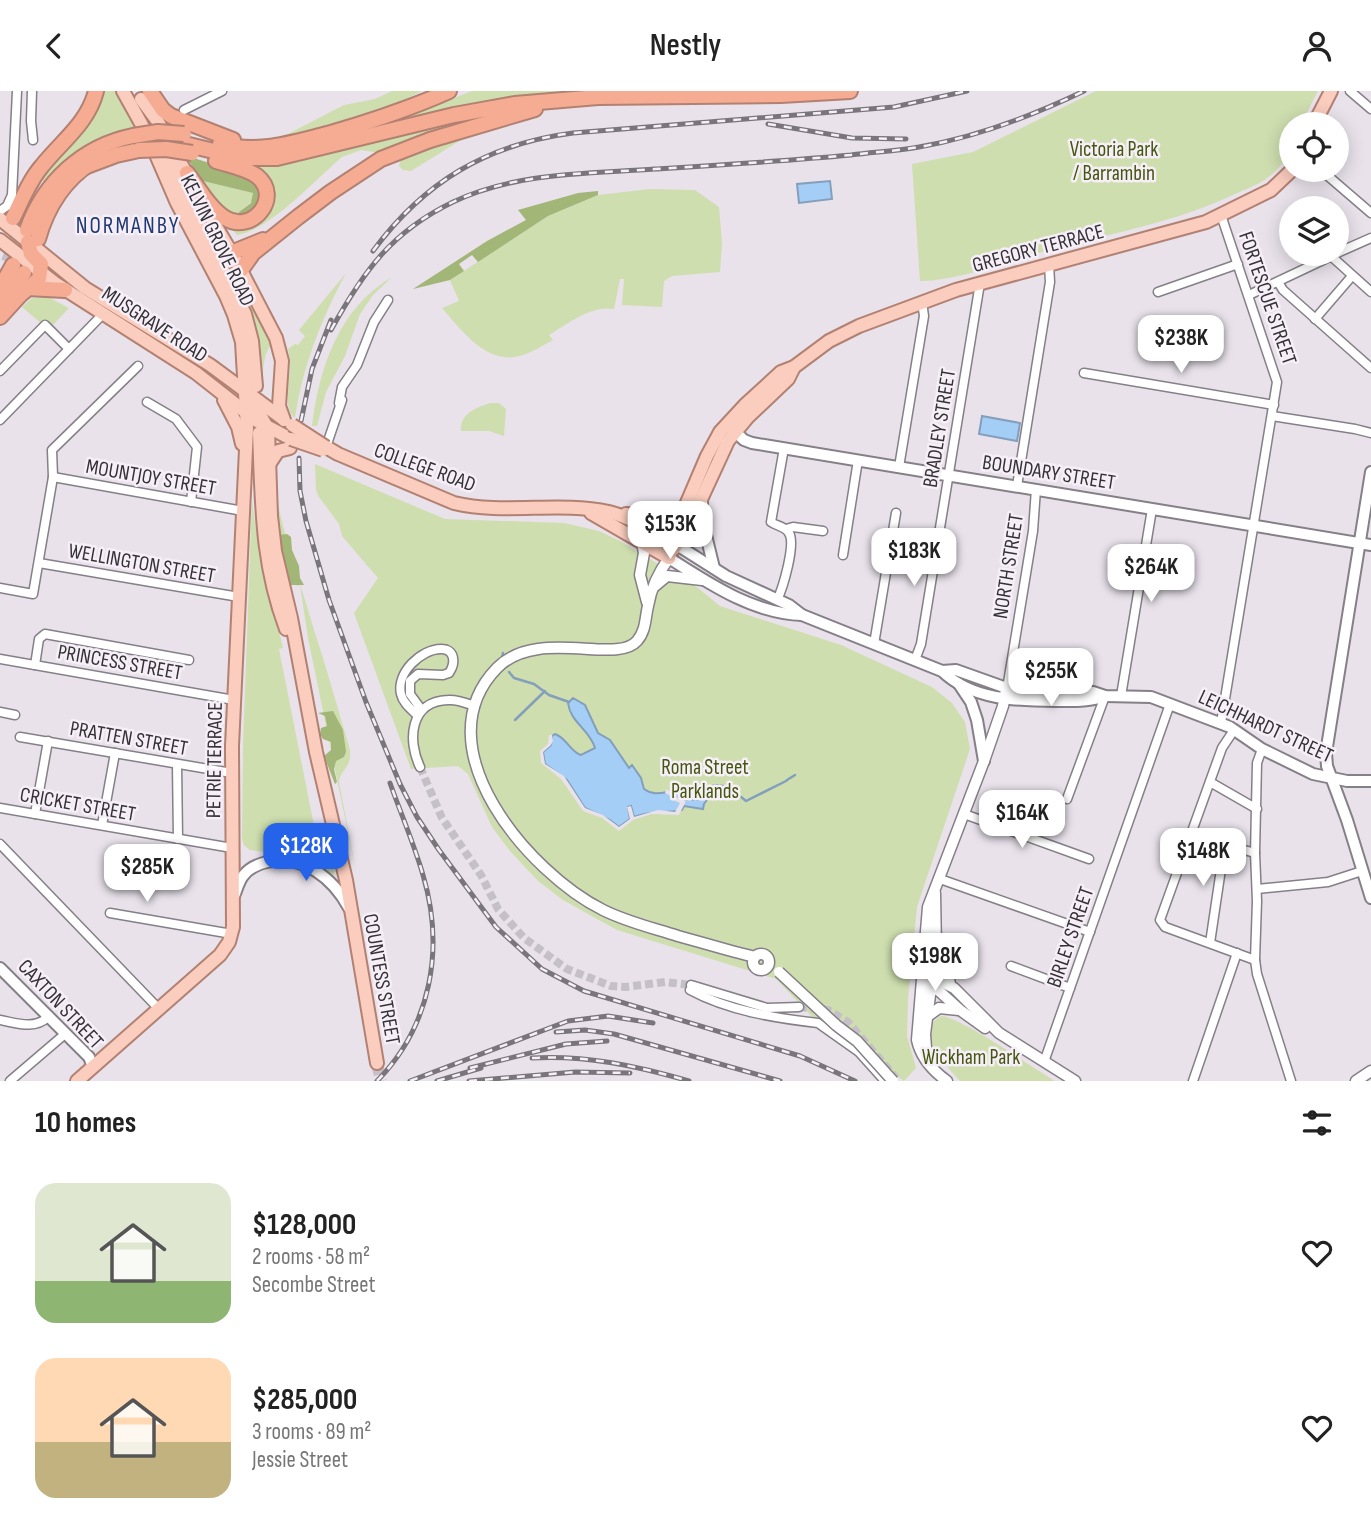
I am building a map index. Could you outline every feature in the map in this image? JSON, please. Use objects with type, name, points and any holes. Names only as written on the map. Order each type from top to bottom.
[{"type":"highway","points":[[0,317],[41,273],[41,264],[31,254],[19,224],[37,184],[76,134],[96,91]]},
{"type":"highway","points":[[402,111],[429,91]]},
{"type":"highway","points":[[19,224],[37,207],[66,169],[94,149],[136,143],[166,149],[188,144],[246,148],[289,145],[402,111],[449,91]]},
{"type":"highway","points":[[188,144],[232,156],[277,158],[476,110],[527,102],[598,97],[780,95],[850,91]]},
{"type":"highway","points":[[143,94],[171,116],[246,148]]},
{"type":"highway","points":[[241,270],[253,253],[331,192],[392,154],[500,118],[598,97]]},
{"type":"highway","points":[[19,224],[46,215],[62,189],[83,168],[104,155],[158,132],[254,174],[264,185],[267,195],[265,205],[256,217],[247,222],[228,220],[216,211],[187,173]]},
{"type":"highway","points":[[231,253],[277,234]]},
{"type":"highway","points":[[2,296],[11,268]]},
{"type":"highway","points":[[27,288],[65,290]]},
{"type":"main road","name":"KELVIN GROVE ROAD","points":[[123,91],[148,136],[177,203],[236,296],[249,327],[250,390],[247,414]]},
{"type":"main road","points":[[1320,112],[1331,91]]},
{"type":"main road","name":"KELVIN GROVE ROAD","points":[[143,94],[159,142],[212,260],[239,329],[250,390]]},
{"type":"main road","name":"KELVIN GROVE ROAD","points":[[143,94],[272,331],[282,357],[279,406],[289,433]]},
{"type":"main road","name":"GREGORY TERRACE","points":[[669,558],[682,515],[714,441],[731,428],[781,372],[794,367],[839,335],[922,302],[980,283],[1174,232],[1221,215],[1271,190],[1279,182]]},
{"type":"main road","name":"MUSGRAVE ROAD","points":[[19,224],[97,297],[250,390]]},
{"type":"main road","name":"MUSGRAVE ROAD","points":[[0,240],[65,290],[197,373],[263,430],[289,433]]},
{"type":"main road","points":[[212,260],[231,253]]},
{"type":"main road","points":[[236,296],[236,282],[241,270]]},
{"type":"main road","name":"COUNTESS STREET","points":[[250,390],[263,430],[270,465],[272,530],[296,656],[352,914],[377,1063]]},
{"type":"main road","name":"COLLEGE ROAD","points":[[250,390],[289,433],[436,496],[463,505],[584,509],[612,513],[637,523],[674,544]]},
{"type":"main road","points":[[219,391],[238,427],[245,458]]},
{"type":"main road","name":"PETRIE TERRACE","points":[[232,934],[234,700],[247,414]]},
{"type":"main road","name":"GREGORY TERRACE","points":[[674,544],[691,521],[731,428]]},
{"type":"main road","name":"BOUNDARY STREET","points":[[731,428],[749,442],[1371,545]]},
{"type":"main road","name":"COUNTESS STREET","points":[[263,430],[262,533],[283,621],[296,656]]},
{"type":"main road","points":[[270,465],[289,433],[330,452]]},
{"type":"main road","points":[[1371,472],[1326,749],[1327,763],[1348,820],[1371,898]]},
{"type":"main road","points":[[702,498],[702,519],[714,568]]},
{"type":"main road","name":"COLLEGE ROAD","points":[[584,509],[669,558]]},
{"type":"main road","points":[[612,513],[668,518],[682,515]]},
{"type":"main road","points":[[674,544],[802,615],[943,671],[956,670],[1006,695]]},
{"type":"main road","points":[[669,558],[737,597],[786,614],[802,615]]},
{"type":"main road","points":[[943,671],[953,682],[1006,695]]},
{"type":"main road","points":[[959,684],[971,702],[977,720],[984,761]]},
{"type":"main road","name":"LEICHHARDT STREET","points":[[1006,695],[1092,701],[1105,696],[1148,696],[1221,723],[1262,749],[1310,772],[1332,779],[1371,781]]},
{"type":"main road","points":[[233,900],[240,881],[249,870],[268,861],[284,860],[305,865],[318,872],[335,887],[352,914]]},
{"type":"main road","points":[[77,1081],[222,952],[232,934]]},
{"type":"main road","name":"CAXTON STREET","points":[[0,968],[90,1058],[93,1067]]},
{"type":"street","points":[[17,91],[12,195],[8,206],[19,224]]},
{"type":"street","points":[[32,91],[33,140]]},
{"type":"street","points":[[184,110],[222,91]]},
{"type":"street","points":[[1350,91],[1371,109]]},
{"type":"street","points":[[1335,182],[1371,213]]},
{"type":"street","name":"FORTESCUE STREET","points":[[1221,215],[1277,376],[1221,723]]},
{"type":"street","points":[[1349,248],[1371,238]]},
{"type":"street","points":[[1017,487],[1050,282],[1049,264]]},
{"type":"street","points":[[1158,292],[1238,264]]},
{"type":"street","points":[[1248,295],[1311,266]]},
{"type":"street","points":[[1344,266],[1371,292]]},
{"type":"street","points":[[1315,319],[1352,276]]},
{"type":"street","points":[[1278,282],[1283,290],[1371,368]]},
{"type":"street","name":"BRADLEY STREET","points":[[915,660],[921,644],[980,283]]},
{"type":"street","points":[[330,452],[339,403],[343,399],[347,382],[357,365],[380,309],[388,300]]},
{"type":"street","points":[[899,467],[924,316],[922,302]]},
{"type":"street","points":[[0,419],[103,314]]},
{"type":"street","points":[[0,371],[45,325],[69,349]]},
{"type":"street","points":[[0,588],[33,594],[53,477],[50,456],[54,447],[138,366]]},
{"type":"street","points":[[1084,373],[1274,405]]},
{"type":"street","points":[[147,402],[176,419],[197,447],[191,502]]},
{"type":"street","points":[[1272,416],[1371,433]]},
{"type":"street","points":[[784,448],[771,522],[786,529],[793,527],[823,531]]},
{"type":"street","points":[[843,555],[858,460]]},
{"type":"street","name":"MOUNTJOY STREET","points":[[53,477],[243,511]]},
{"type":"street","name":"NORTH STREET","points":[[1006,695],[1033,531],[1036,489]]},
{"type":"street","points":[[1121,696],[1152,509]]},
{"type":"street","points":[[874,644],[896,513]]},
{"type":"street","points":[[778,600],[785,580],[791,543],[786,529]]},
{"type":"street","points":[[642,542],[644,553],[640,576],[648,606]]},
{"type":"street","points":[[669,558],[656,579],[642,634],[634,645],[620,650],[564,646],[537,649],[518,654],[501,664],[488,678],[475,706],[471,737],[479,773],[499,813],[515,837],[548,873],[584,900],[616,916],[755,957],[759,954],[765,955],[769,964],[839,1027],[854,1037],[896,1080]]},
{"type":"street","name":"WELLINGTON STREET","points":[[39,563],[239,597]]},
{"type":"street","points":[[653,589],[667,576],[705,581]]},
{"type":"street","points":[[35,665],[39,639],[45,634],[190,660]]},
{"type":"street","points":[[435,650],[446,650],[452,654],[454,660],[449,673],[418,674],[410,681],[410,694],[419,712],[401,696],[403,678],[408,668],[421,656],[435,650]]},
{"type":"street","name":"PRINCESS STREET","points":[[0,659],[234,700]]},
{"type":"street","points":[[935,893],[937,927],[926,1048],[947,1081],[938,1075],[924,1058],[917,1033],[928,907],[984,761],[1006,695]]},
{"type":"street","points":[[1067,799],[1105,696]]},
{"type":"street","points":[[420,767],[412,741],[414,723],[419,712],[429,704],[448,699],[475,706]]},
{"type":"street","name":"BIRLEY STREET","points":[[1044,1062],[1170,704]]},
{"type":"street","points":[[0,712],[15,715]]},
{"type":"street","points":[[1234,730],[1223,746],[1160,920],[1165,927],[1255,960]]},
{"type":"street","name":"PRATTEN STREET","points":[[20,737],[232,773]]},
{"type":"street","points":[[35,814],[48,741]]},
{"type":"street","points":[[1262,749],[1257,761],[1255,960],[1291,1081]]},
{"type":"street","points":[[102,825],[115,753]]},
{"type":"street","points":[[177,764],[178,839]]},
{"type":"street","points":[[1210,782],[1257,809]]},
{"type":"street","name":"CRICKET STREET","points":[[0,808],[232,848]]},
{"type":"street","points":[[964,814],[1089,859]]},
{"type":"street","points":[[0,844],[159,1009]]},
{"type":"street","points":[[1210,943],[1226,846],[1255,853]]},
{"type":"street","points":[[1257,888],[1328,882],[1362,871]]},
{"type":"street","points":[[940,879],[1090,932]]},
{"type":"street","points":[[110,913],[232,934]]},
{"type":"street","points":[[937,927],[941,934],[950,984],[999,1033],[1075,1081]]},
{"type":"street","points":[[1194,1081],[1237,953]]},
{"type":"street","points":[[1011,966],[1070,988]]},
{"type":"street","points":[[922,973],[960,1010],[990,1031],[999,1033]]},
{"type":"street","points":[[932,982],[950,984]]},
{"type":"street","points":[[799,1007],[767,1008],[690,988],[704,998],[765,1015],[825,1026],[859,1052],[885,1081]]},
{"type":"street","points":[[928,1017],[932,1011],[939,1008],[960,1010]]},
{"type":"street","points":[[0,1020],[33,1025],[40,1024],[48,1017]]},
{"type":"street","points":[[10,1081],[65,1034]]},
{"type":"street","points":[[1356,1081],[1371,1071]]},
{"type":"green space","points":[[102,91],[120,91],[136,126],[84,148],[65,161],[44,182],[42,180],[92,117]]},
{"type":"green space","points":[[392,91],[422,91],[388,108],[357,119],[284,136],[344,105],[375,99]]},
{"type":"green space","points":[[472,91],[601,91],[388,126],[387,124]]},
{"type":"green space","name":"Victoria Park / Barrambin","points":[[1096,91],[1318,91],[1307,112],[1279,112],[1279,167],[1252,187],[1192,212],[1144,226],[968,274],[920,281],[912,164],[973,152]]},
{"type":"green space","points":[[483,114],[484,118],[379,153],[361,150],[342,157],[263,224],[237,235],[228,225],[249,227],[261,165]]},
{"type":"green space","points":[[482,131],[461,140],[411,171],[403,170],[399,166],[401,159],[407,154]]},
{"type":"green space","points":[[184,155],[248,175],[261,187],[260,208],[238,219],[239,212],[251,203],[253,193],[203,181]]},
{"type":"green space","points":[[203,181],[253,193],[252,201],[239,212],[238,219],[229,214]]},
{"type":"green space","points":[[650,189],[695,190],[719,207],[722,243],[720,272],[672,276],[664,281],[662,307],[622,305],[624,279],[620,279],[614,309],[605,308],[580,316],[549,335],[553,340],[527,354],[510,357],[498,356],[477,345],[442,308],[459,301],[450,280],[548,216],[598,195]]},
{"type":"green space","points":[[598,191],[598,195],[548,216],[478,262],[472,255],[459,264],[464,271],[450,280],[413,289],[487,241],[526,220],[518,210],[578,193]]},
{"type":"green space","points":[[346,273],[314,343],[295,418],[291,413],[288,397],[288,349],[298,345],[305,336],[299,330]]},
{"type":"green space","points":[[392,277],[373,295],[360,314],[345,356],[326,392],[317,426],[312,426],[326,362],[345,322],[358,305]]},
{"type":"green space","points":[[242,281],[273,342],[265,359],[263,392],[257,333],[240,293]]},
{"type":"green space","points":[[48,297],[69,308],[53,325],[47,320],[42,324],[22,307],[32,298]]},
{"type":"green space","points":[[490,403],[499,403],[506,409],[504,436],[489,431],[461,431],[466,416],[474,409]]},
{"type":"green space","name":"Roma Street Parklands","points":[[315,464],[445,519],[564,523],[599,531],[698,588],[720,606],[841,645],[932,687],[952,703],[965,722],[970,749],[917,907],[907,1036],[916,1068],[904,1081],[820,1025],[776,979],[617,930],[563,900],[538,881],[510,851],[492,827],[468,774],[458,766],[411,769],[354,613],[378,578],[342,536],[339,524],[319,497],[316,490]]},
{"type":"green space","points":[[252,501],[258,544],[283,648],[279,649],[320,856],[332,863],[333,876],[317,863],[303,857],[250,850],[242,839]]},
{"type":"green space","points":[[278,504],[350,750],[348,764],[339,782],[358,881],[308,638],[300,585],[297,586],[291,578],[284,558]]},
{"type":"green space","points":[[287,534],[291,537],[292,550],[304,585],[287,585],[275,539],[279,535]]},
{"type":"green space","points":[[333,711],[343,730],[346,752],[344,757],[336,761],[335,784],[324,756],[331,750],[331,742],[323,739],[320,734],[321,728],[327,726],[325,716],[318,713]]},
{"type":"green space","name":"Wickham Park","points":[[941,1016],[980,1034],[1055,1081],[960,1081],[941,1059],[931,1040],[933,1023]]},
{"type":"water","points":[[830,181],[832,199],[799,203],[797,184]]},
{"type":"water","points":[[982,416],[1020,423],[1017,441],[979,434]]},
{"type":"water","points":[[573,698],[585,705],[598,733],[610,740],[629,768],[632,765],[641,778],[644,789],[649,792],[683,792],[680,796],[685,801],[697,800],[705,789],[714,785],[725,786],[737,792],[734,795],[725,791],[711,794],[703,809],[684,806],[682,810],[634,817],[631,806],[628,807],[630,819],[619,827],[585,808],[567,780],[545,764],[543,752],[551,745],[552,736],[555,734],[581,755],[595,748],[589,736],[572,716],[568,703]]},
{"type":"pier","points":[[549,735],[552,735],[553,741],[543,752],[545,764],[564,776],[585,808],[603,815],[619,827],[630,819],[627,807],[631,806],[634,817],[658,810],[675,812],[680,803],[665,793],[666,789],[675,794],[675,797],[686,801],[679,815],[652,814],[633,820],[619,831],[602,818],[583,811],[561,779],[541,763],[540,751],[548,744]]},
{"type":"waterway","points":[[502,658],[503,653]]},
{"type":"waterway","points":[[509,672],[514,678],[534,684],[549,695],[569,702]]},
{"type":"waterway","points":[[515,720],[545,691]]},
{"type":"waterway","points":[[787,780],[795,775]]},
{"type":"waterway","points":[[735,792],[746,801],[786,781]]},
{"type":"tunnel","points":[[8,262],[21,225]]},
{"type":"tunnel","points":[[420,767],[442,818],[481,875],[498,909],[524,938],[567,969],[611,986],[626,987],[665,982],[691,985]]},
{"type":"tunnel","points":[[799,1007],[828,1010],[848,1022],[896,1078]]},
{"type":"tunnel","points":[[377,1063],[381,1081]]},
{"type":"railway","points":[[373,251],[414,205],[436,186],[485,157],[542,138],[573,133],[894,107],[967,91]]},
{"type":"railway","points":[[331,330],[367,272],[396,240],[431,214],[477,192],[552,176],[902,150],[962,138],[1003,125],[1084,91]]},
{"type":"railway","points":[[768,124],[852,138],[906,139]]},
{"type":"railway","points":[[301,421],[312,369],[331,320]]},
{"type":"railway","points":[[299,458],[300,491],[306,521],[329,600],[366,702],[400,784],[417,817],[439,850],[496,927],[542,969],[584,991],[800,1056],[855,1081]]},
{"type":"railway","points":[[377,1081],[410,1036],[429,985],[432,958],[430,903],[412,840],[390,783]]},
{"type":"railway","points":[[410,1081],[568,1021],[608,1016],[653,1023]]},
{"type":"railway","points":[[556,1032],[585,1030],[614,1034],[780,1081]]},
{"type":"railway","points":[[470,1068],[566,1044],[607,1041]]},
{"type":"railway","points":[[532,1058],[572,1058],[612,1063],[689,1081]]},
{"type":"railway","points":[[437,1081],[481,1068]]},
{"type":"railway","points":[[469,1081],[575,1072],[630,1073]]},
{"type":"district","name":"NORMANBY","points":[[128,225]]}]
